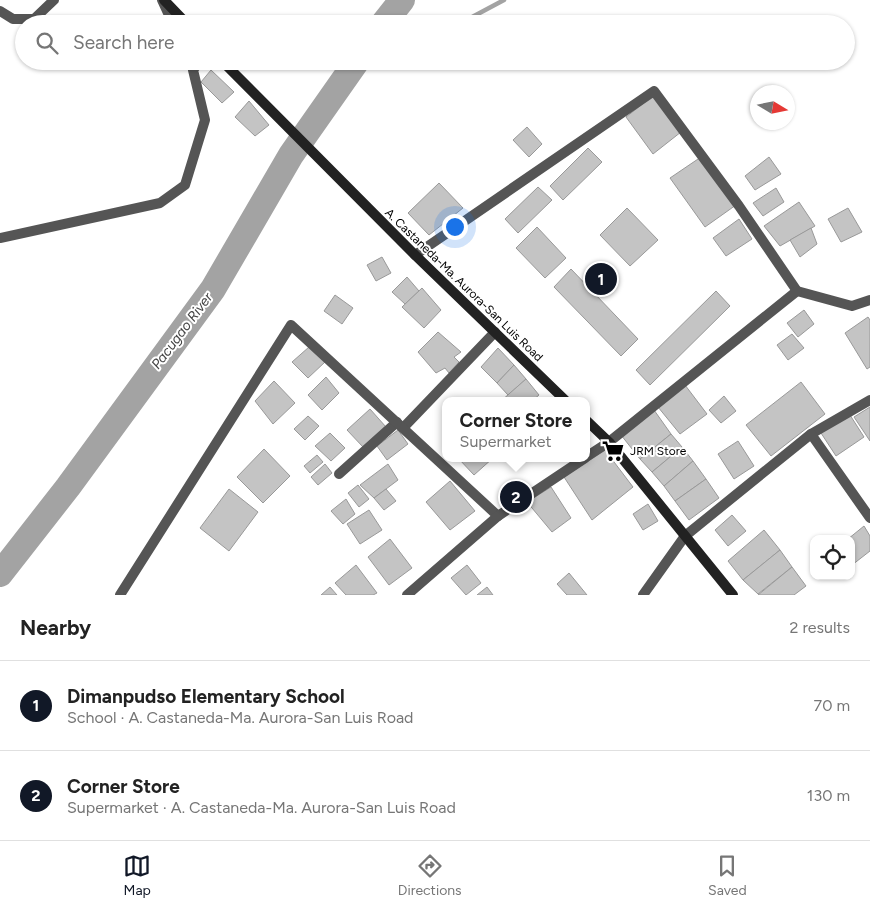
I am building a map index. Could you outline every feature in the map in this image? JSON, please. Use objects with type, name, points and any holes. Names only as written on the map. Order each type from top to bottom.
[{"type":"main road","points":[[163,0],[177,15]]},
{"type":"main road","name":"A. Castaneda-Ma. Aurora-San Luis Road","points":[[231,70],[415,256],[562,397]]},
{"type":"main road","points":[[590,424],[609,442],[730,594]]},
{"type":"street","points":[[38,15],[54,0]]},
{"type":"street","points":[[163,0],[169,15]]},
{"type":"street","points":[[0,11],[15,19]]},
{"type":"street","points":[[0,238],[160,203],[185,185],[205,120],[192,70]]},
{"type":"street","points":[[415,256],[654,91],[739,206],[797,290],[852,306],[870,300]]},
{"type":"street","points":[[590,455],[609,442],[797,290]]},
{"type":"street","points":[[120,595],[291,325],[498,516]]},
{"type":"street","points":[[338,474],[400,425],[495,332]]},
{"type":"street","points":[[643,595],[685,536],[811,434],[870,400]]},
{"type":"street","points":[[811,434],[870,518]]},
{"type":"street","points":[[407,595],[498,516],[579,462]]},
{"type":"building","points":[[211,70],[234,92],[222,103],[201,82]]},
{"type":"building","points":[[654,95],[681,132],[653,154],[626,117]]},
{"type":"building","points":[[249,101],[269,125],[255,136],[235,117]]},
{"type":"building","points":[[527,127],[542,144],[529,157],[513,140]]},
{"type":"building","points":[[588,148],[602,162],[563,200],[550,186]]},
{"type":"building","points":[[701,157],[736,205],[705,227],[670,178]]},
{"type":"building","points":[[769,157],[781,174],[755,190],[745,176]]},
{"type":"building","points":[[439,183],[463,208],[429,235],[408,213]]},
{"type":"building","points":[[538,187],[552,200],[518,233],[505,219]]},
{"type":"building","points":[[776,188],[784,202],[763,216],[753,203]]},
{"type":"building","points":[[799,202],[815,226],[780,246],[764,226]]},
{"type":"building","points":[[627,208],[658,240],[630,266],[600,235]]},
{"type":"building","points":[[848,208],[862,232],[841,242],[828,219]]},
{"type":"building","points":[[739,219],[752,239],[726,256],[713,238]]},
{"type":"building","points":[[537,227],[566,258],[545,278],[516,248]]},
{"type":"building","points":[[811,228],[817,244],[800,257],[790,240]]},
{"type":"building","points":[[382,257],[391,273],[376,281],[367,265]]},
{"type":"building","points":[[571,269],[638,339],[621,356],[554,287]]},
{"type":"building","points":[[407,277],[419,291],[405,304],[392,292]]},
{"type":"building","points":[[422,288],[441,310],[424,328],[402,307]]},
{"type":"building","points":[[716,291],[730,306],[650,385],[636,370]]},
{"type":"building","points":[[335,295],[353,308],[342,324],[324,311]]},
{"type":"building","points":[[804,310],[814,324],[798,337],[787,323]]},
{"type":"building","points":[[868,317],[870,320],[870,367],[867,369],[845,333]]},
{"type":"building","points":[[438,332],[461,352],[454,357],[459,362],[449,373],[445,368],[436,373],[418,352]]},
{"type":"building","points":[[792,334],[804,348],[788,360],[777,345]]},
{"type":"building","points":[[309,347],[325,362],[308,378],[292,362]]},
{"type":"building","points":[[498,348],[514,365],[497,383],[481,367]]},
{"type":"building","points":[[514,365],[526,379],[508,395],[497,383]]},
{"type":"building","points":[[326,377],[339,393],[322,410],[308,395]]},
{"type":"building","points":[[526,379],[539,395],[537,397],[506,397]]},
{"type":"building","points":[[274,381],[295,403],[273,424],[255,401]]},
{"type":"building","points":[[801,382],[825,414],[771,456],[746,425]]},
{"type":"building","points":[[685,385],[707,414],[680,434],[658,407]]},
{"type":"building","points":[[724,396],[736,411],[721,423],[709,410]]},
{"type":"building","points":[[870,407],[870,441],[854,417]]},
{"type":"building","points":[[370,409],[386,427],[363,447],[347,430]]},
{"type":"building","points":[[654,410],[671,434],[640,459],[621,435]]},
{"type":"building","points":[[850,415],[864,437],[836,456],[821,433]]},
{"type":"building","points":[[308,416],[319,426],[305,440],[294,429]]},
{"type":"building","points":[[398,430],[408,444],[387,460],[377,446]]},
{"type":"building","points":[[330,433],[345,448],[331,461],[315,446]]},
{"type":"building","points":[[671,434],[682,447],[652,472],[640,459]]},
{"type":"building","points":[[738,441],[754,466],[734,479],[718,454]]},
{"type":"building","points":[[682,447],[693,461],[664,486],[652,472]]},
{"type":"building","points":[[264,449],[290,476],[263,503],[237,477]]},
{"type":"building","points":[[605,450],[633,487],[592,520],[564,477],[587,462],[590,462],[590,460]]},
{"type":"building","points":[[317,455],[323,462],[310,473],[304,466]]},
{"type":"building","points":[[693,461],[706,479],[675,501],[664,486]]},
{"type":"building","points":[[462,462],[489,462],[474,475]]},
{"type":"building","points":[[325,464],[332,473],[318,485],[311,477]]},
{"type":"building","points":[[388,464],[398,480],[374,498],[360,485]]},
{"type":"building","points":[[706,479],[719,498],[689,520],[675,501]]},
{"type":"building","points":[[450,481],[475,511],[450,530],[426,502]]},
{"type":"building","points":[[358,485],[369,499],[359,507],[348,493]]},
{"type":"building","points":[[551,487],[571,518],[552,532],[527,502]]},
{"type":"building","points":[[229,489],[258,512],[229,551],[200,528]]},
{"type":"building","points":[[386,489],[396,501],[384,510],[374,498]]},
{"type":"building","points":[[346,499],[355,514],[343,524],[331,511]]},
{"type":"building","points":[[648,504],[658,521],[643,530],[633,514]]},
{"type":"building","points":[[369,510],[382,530],[360,544],[347,524]]},
{"type":"building","points":[[732,515],[746,531],[728,546],[715,530]]},
{"type":"building","points":[[864,526],[870,536],[870,551],[855,563],[855,535],[853,535]]},
{"type":"building","points":[[764,530],[780,550],[743,580],[728,561]]},
{"type":"building","points":[[390,539],[412,568],[389,585],[368,557]]},
{"type":"building","points":[[780,550],[792,567],[758,594],[743,580]]},
{"type":"building","points":[[356,565],[377,593],[373,595],[346,595],[335,583]]},
{"type":"building","points":[[467,565],[481,583],[466,595],[451,578]]},
{"type":"building","points":[[792,567],[806,586],[794,595],[758,595]]},
{"type":"building","points":[[569,573],[587,595],[567,595],[557,584]]},
{"type":"building","points":[[330,587],[337,595],[321,595]]},
{"type":"building","points":[[487,587],[493,595],[477,595]]},
{"type":"waterway","name":"Pacugao River","points":[[390,15],[402,0]]},
{"type":"waterway","name":"Pacugao River","points":[[476,15],[504,0]]},
{"type":"waterway","name":"Pacugao River","points":[[0,574],[68,487],[213,289],[291,155],[351,70]]},
{"type":"waterway","name":"Pacugao River","points":[[346,76],[360,70]]},
{"type":"place","name":"Dimanpudso Elementary School","points":[[601,279]]},
{"type":"place","name":"JRM Store","points":[[613,451]]},
{"type":"place","name":"Corner Store","points":[[516,497]]}]
